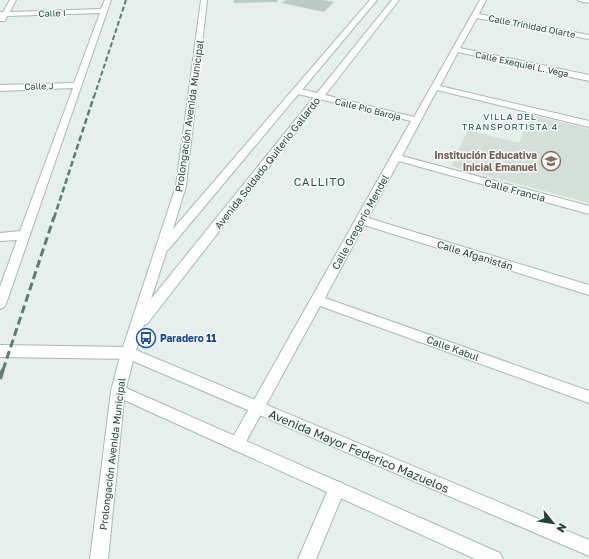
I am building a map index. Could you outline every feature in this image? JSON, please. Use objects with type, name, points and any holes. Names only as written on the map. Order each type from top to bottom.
[{"type":"street","points":[[0,22],[2,14],[13,0]]},
{"type":"street","points":[[0,304],[108,0]]},
{"type":"street","name":"Prolongación Avenida Municipal","points":[[99,559],[118,391],[128,353],[162,250],[181,186],[204,0]]},
{"type":"street","name":"Avenida Soldado Quiterio Gallardo","points":[[162,250],[374,0]]},
{"type":"street","name":"Avenida Soldado Quiterio Gallardo","points":[[137,326],[396,0]]},
{"type":"street","name":"Calle Gregorio Mendel","points":[[237,444],[483,0]]},
{"type":"street","points":[[581,0],[589,1]]},
{"type":"street","name":"Calle I","points":[[2,14],[104,12]]},
{"type":"street","name":"Calle Trinidad Olarte","points":[[474,15],[589,37]]},
{"type":"street","name":"Calle Exequiel L. Vega","points":[[455,49],[589,78]]},
{"type":"street","name":"Calle J","points":[[0,88],[78,85]]},
{"type":"street","points":[[434,88],[589,124]]},
{"type":"street","name":"Calle Pio Baroja","points":[[297,91],[416,120]]},
{"type":"street","name":"Calle Francia","points":[[396,157],[589,210]]},
{"type":"street","name":"Calle Afganistán","points":[[360,220],[589,290]]},
{"type":"street","points":[[0,237],[24,235]]},
{"type":"street","name":"Calle Kabul","points":[[317,300],[589,397]]},
{"type":"street","points":[[0,351],[128,353]]},
{"type":"street","name":"Avenida Mayor Federico Mazuelos","points":[[128,353],[589,548]]},
{"type":"street","points":[[118,391],[337,489],[472,554],[494,559]]},
{"type":"street","points":[[307,559],[337,489]]},
{"type":"shaded area","name":"Institución Educativa Inicial Emanuel","points":[[530,115],[589,129],[589,203],[451,166],[468,130],[519,143]]},
{"type":"building","points":[[234,0],[277,0],[278,2],[233,3]]},
{"type":"building","points":[[286,0],[323,0],[334,2],[324,12],[282,3]]},
{"type":"railway","points":[[94,97],[126,0]]},
{"type":"railway","points":[[54,218],[94,96]]},
{"type":"railway","points":[[3,370],[54,217]]},
{"type":"railway","points":[[0,379],[3,369]]},
{"type":"place","name":"Institución Educativa Inicial Emanuel","points":[[551,161]]},
{"type":"place","name":"Paradero 11","points":[[146,338]]},
{"type":"district","name":"VILLA DEL TRANSPORTISTA 4","points":[[510,122]]},
{"type":"district","name":"CALLITO","points":[[320,181]]}]
